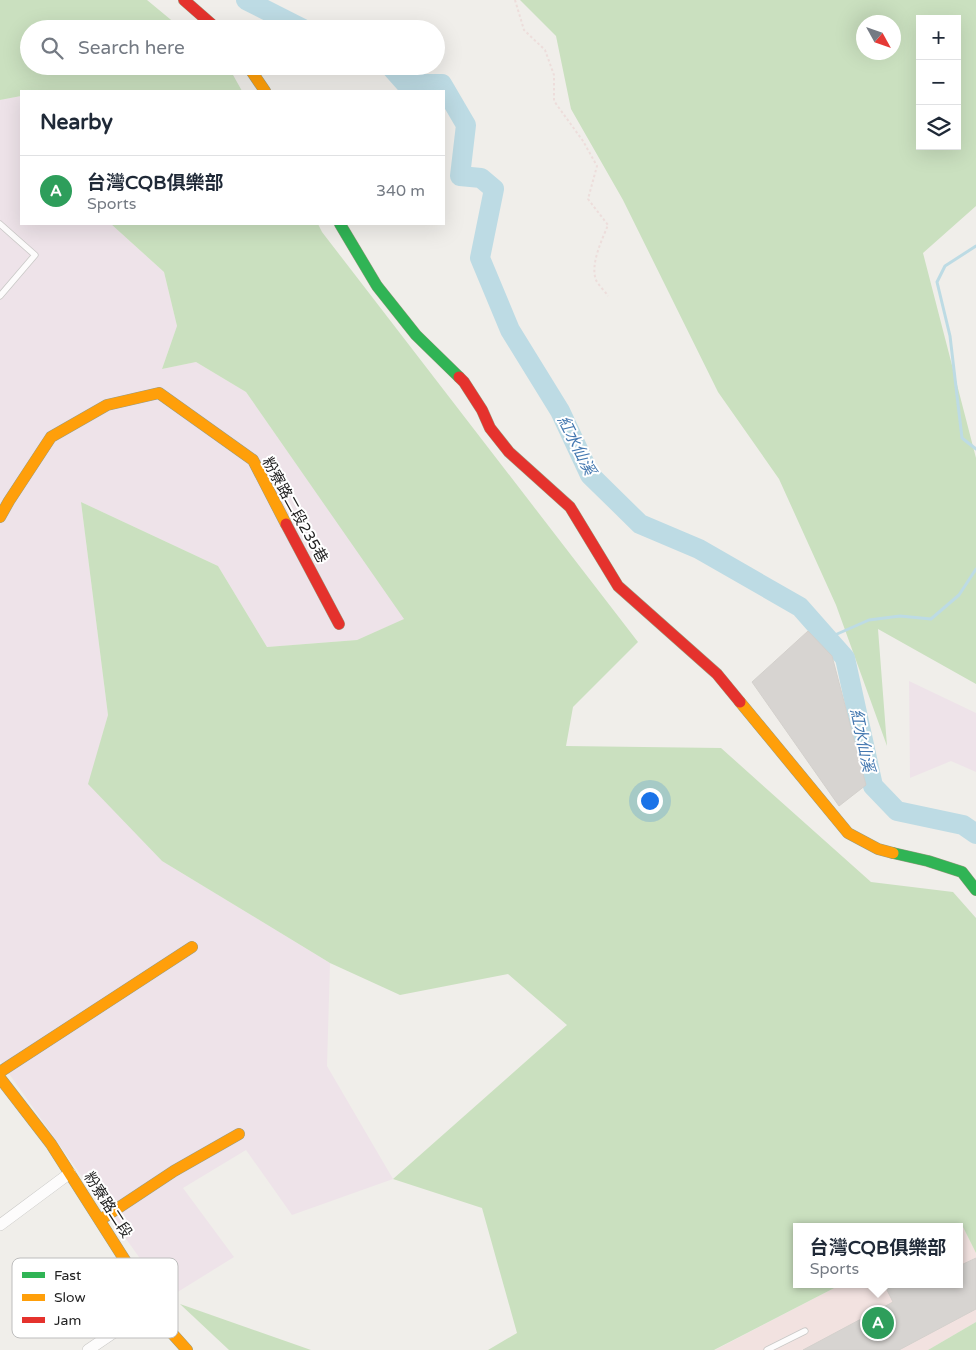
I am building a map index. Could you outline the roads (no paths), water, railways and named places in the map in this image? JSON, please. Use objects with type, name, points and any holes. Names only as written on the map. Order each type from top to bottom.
[{"type":"street","points":[[184,0],[207,20]]},
{"type":"street","points":[[254,75],[264,90]]},
{"type":"street","points":[[341,225],[377,286],[416,335],[442,358],[464,382],[482,410],[490,428],[509,452],[570,507],[618,586],[717,674],[848,833],[878,849],[928,860],[962,872],[976,890]]},
{"type":"street","name":"粉寮路二段235巷","points":[[0,517],[51,437],[107,404],[159,393],[253,460],[339,624]]},
{"type":"street","points":[[0,1072],[192,947]]},
{"type":"street","name":"粉寮路二段","points":[[0,1078],[51,1144],[124,1258]]},
{"type":"street","points":[[100,1220],[174,1171],[239,1134]]},
{"type":"street","points":[[0,1225],[70,1173]]},
{"type":"street","points":[[88,1350],[106,1338]]},
{"type":"street","name":"粉寮路二段","points":[[177,1338],[187,1350]]},
{"type":"lane","points":[[0,224],[35,255],[0,296]]},
{"type":"lane","points":[[767,1350],[805,1331]]},
{"type":"waterway","name":"紅水仙溪","points":[[246,0],[285,20]]},
{"type":"waterway","name":"紅水仙溪","points":[[398,75],[406,84],[442,84],[466,125],[460,176],[481,178],[494,189],[480,258],[510,330],[560,411],[590,475],[640,524],[699,549],[800,607],[845,658],[873,786],[897,811],[963,825],[976,834]]},
{"type":"waterway","points":[[976,246],[945,266],[937,282],[950,336],[962,438],[976,449]]},
{"type":"waterway","points":[[828,638],[869,620],[900,616],[931,619],[959,595],[976,569]]},
{"type":"place","name":"台灣CQB俱樂部","points":[[878,1323]]}]
